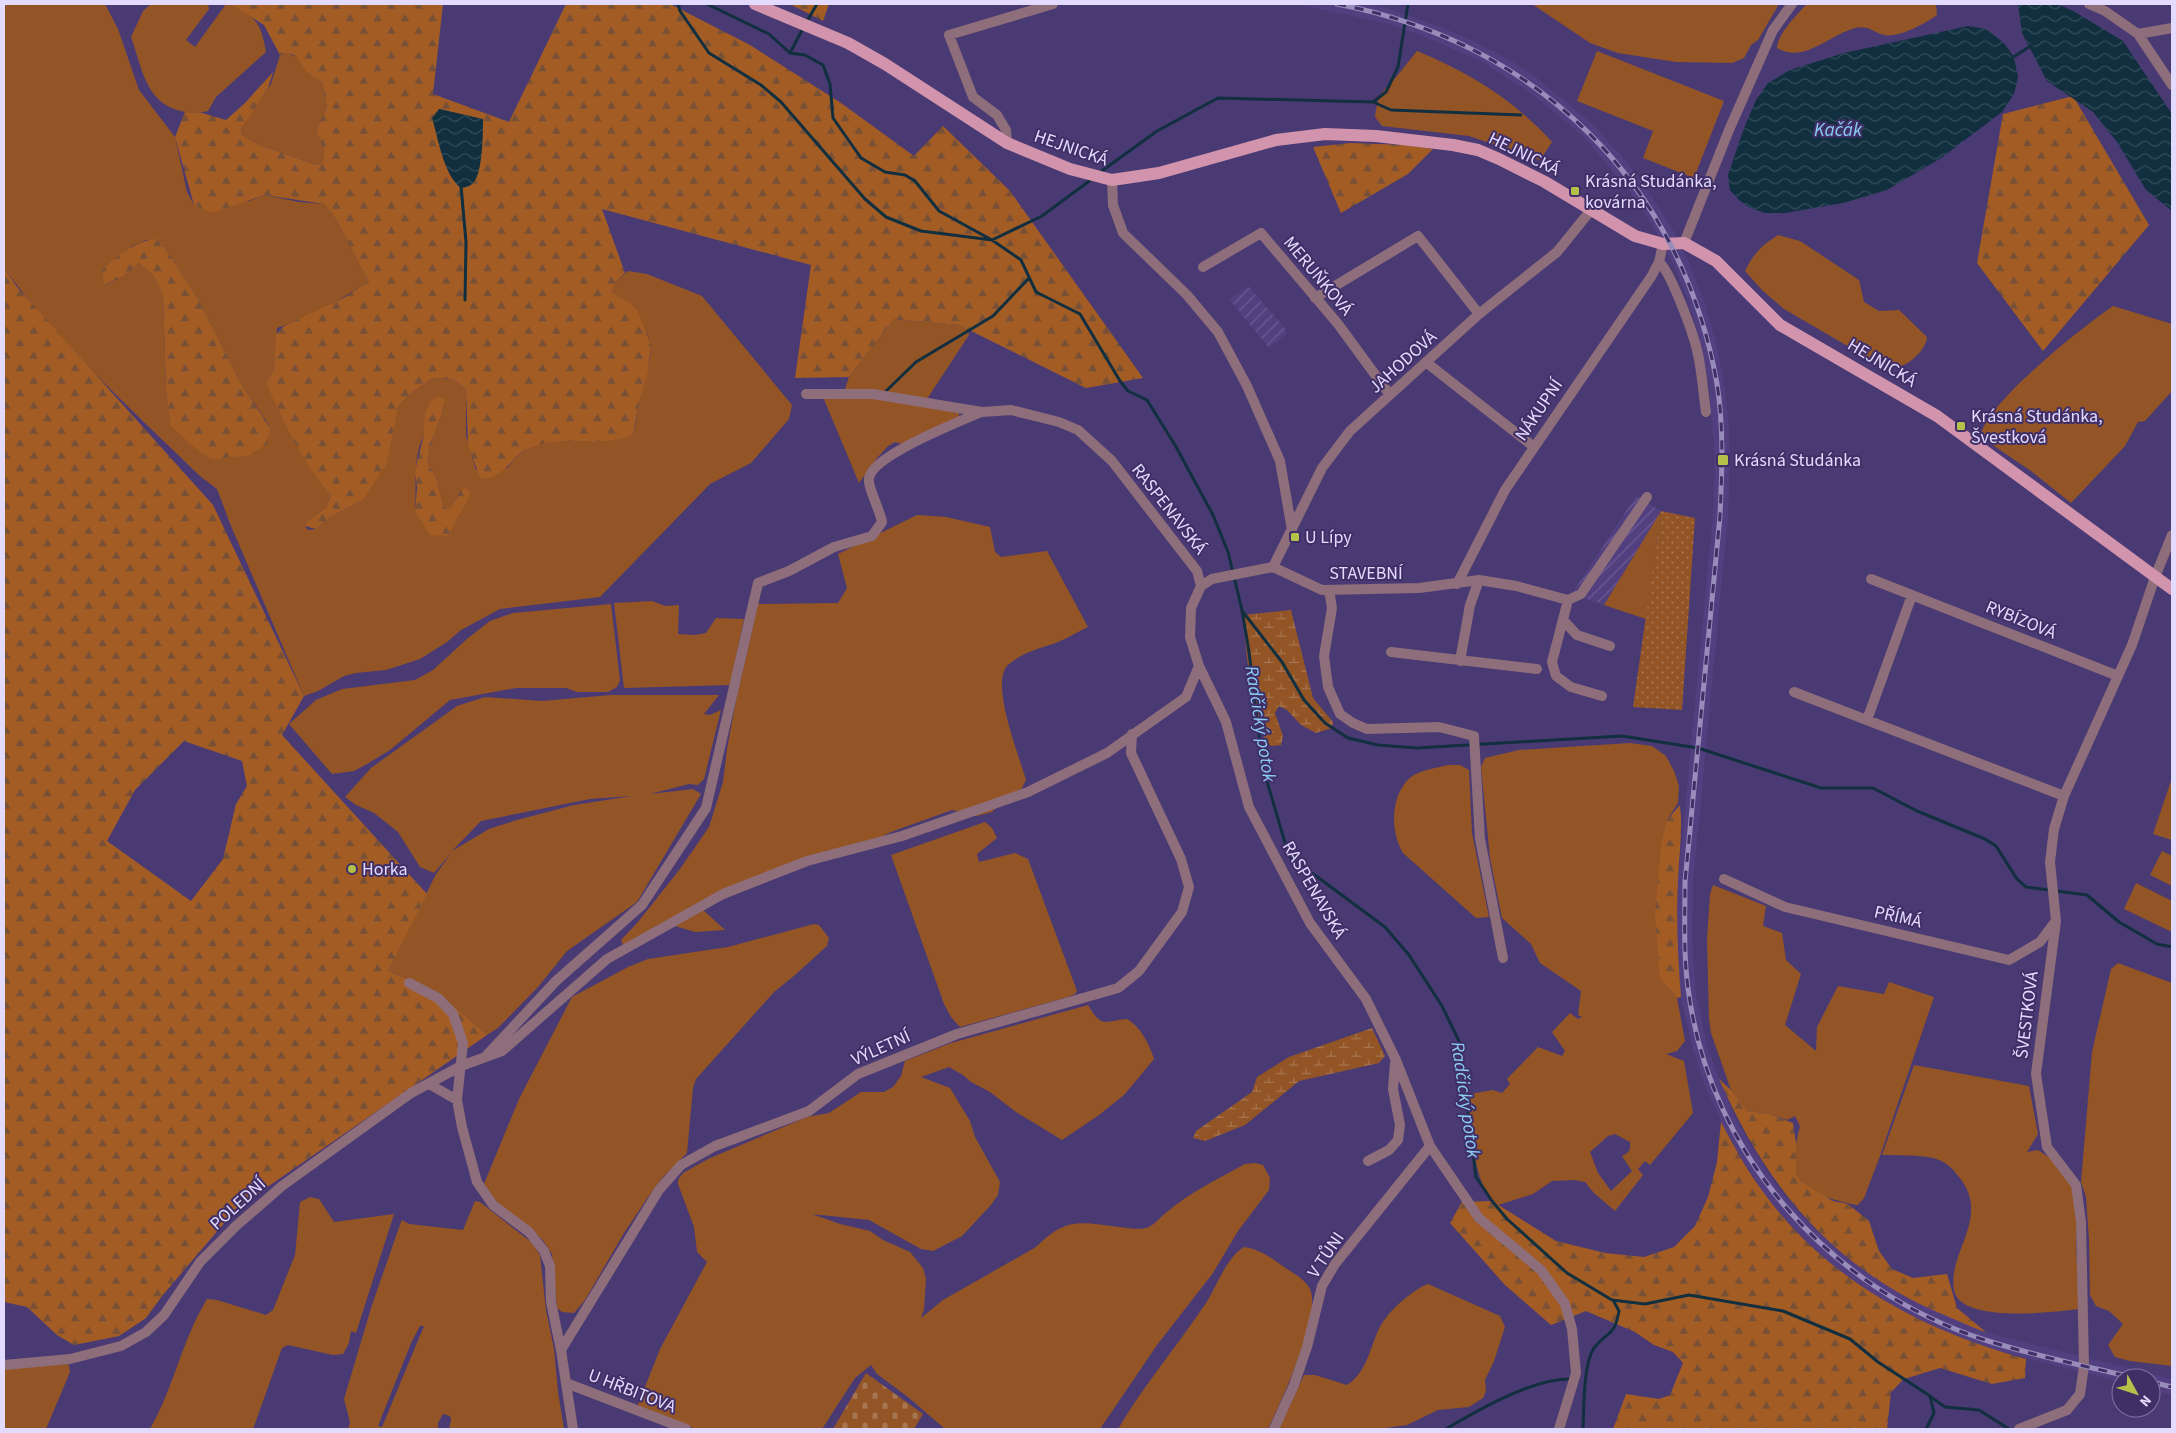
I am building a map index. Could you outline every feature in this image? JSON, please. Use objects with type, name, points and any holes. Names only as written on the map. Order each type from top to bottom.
[{"type":"main road","name":"HEJNICKÁ","points":[[755,4],[855,48],[885,64],[1007,143],[1070,169],[1112,180],[1160,173],[1240,149],[1300,136],[1325,134],[1376,136],[1453,145],[1478,150],[1522,169],[1635,236],[1663,244],[1684,243],[1716,261],[1780,325],[1937,416],[2172,589]]},
{"type":"street","points":[[1007,143],[1006,130],[998,115],[973,97],[949,35],[1053,4]]},
{"type":"street","points":[[1684,243],[1729,130],[1773,30],[1792,4]]},
{"type":"street","points":[[2089,4],[2105,11],[2138,34],[2172,85]]},
{"type":"street","points":[[2138,34],[2172,28]]},
{"type":"street","points":[[1112,180],[1113,205],[1123,233],[1187,295],[1218,332],[1247,386],[1280,461],[1292,530]]},
{"type":"street","name":"JAHODOVÁ","points":[[1273,567],[1322,468],[1350,432],[1479,314],[1557,252],[1590,210]]},
{"type":"street","name":"MERUŇKOVÁ","points":[[1203,267],[1261,233],[1338,324],[1390,395]]},
{"type":"street","points":[[1316,298],[1418,236],[1479,314]]},
{"type":"street","name":"NÁKUPNÍ","points":[[1457,584],[1505,490],[1651,278],[1659,262],[1663,244]]},
{"type":"street","points":[[1659,262],[1664,266],[1673,286],[1697,350],[1706,412]]},
{"type":"street","points":[[1427,363],[1534,448]]},
{"type":"street","name":"RASPENAVSKÁ","points":[[806,394],[873,394],[982,412],[1011,410],[1059,422],[1078,430],[1112,461],[1197,572],[1201,586],[1191,608],[1190,637],[1200,666],[1226,722],[1249,808],[1310,923],[1366,999],[1396,1060],[1430,1146],[1480,1218],[1541,1270],[1565,1304],[1572,1329],[1576,1373],[1559,1429]]},
{"type":"street","name":"RASPENAVSKÁ","points":[[482,1060],[556,981],[642,905],[706,808],[758,583],[789,571],[834,547],[872,536],[882,522],[880,508],[869,486],[869,476],[875,467],[892,453],[982,412]]},
{"type":"street","points":[[1602,696],[1571,687],[1556,676],[1552,662],[1568,600],[1581,594],[1647,497]]},
{"type":"street","name":"ŠVESTKOVÁ","points":[[2019,1429],[2067,1410],[2080,1394],[2084,1366],[2081,1222],[2076,1185],[2047,1147],[2036,1074],[2056,921],[2050,862],[2054,829],[2064,796],[2132,645],[2155,577],[2172,535]]},
{"type":"street","points":[[1201,586],[1212,579],[1273,567]]},
{"type":"street","name":"STAVEBNÍ","points":[[1273,567],[1322,590],[1419,588],[1479,580],[1516,586],[1568,600]]},
{"type":"street","name":"RYBÍZOVÁ","points":[[1871,579],[2118,676]]},
{"type":"street","points":[[1460,661],[1470,605],[1479,580]]},
{"type":"street","points":[[1329,590],[1332,608],[1324,656],[1328,686],[1340,714],[1353,723],[1367,729],[1439,728],[1474,736],[1480,839],[1503,958]]},
{"type":"street","points":[[1867,720],[1912,594]]},
{"type":"street","points":[[1563,620],[1577,635],[1610,646]]},
{"type":"street","points":[[1391,652],[1538,670]]},
{"type":"street","name":"POLEDNÍ","points":[[4,1365],[70,1358],[121,1346],[146,1332],[164,1315],[200,1262],[237,1225],[282,1186],[411,1093],[461,1066],[482,1060],[502,1051],[607,959],[722,894],[806,861],[902,836],[1028,792],[1106,753],[1186,697],[1200,666]]},
{"type":"street","points":[[1794,692],[2064,796]]},
{"type":"street","name":"VÝLETNÍ","points":[[561,1350],[659,1190],[681,1165],[715,1146],[809,1111],[858,1074],[957,1034],[1118,988],[1139,971],[1182,912],[1189,887],[1181,859],[1130,753],[1132,734]]},
{"type":"street","name":"PŘÍMÁ","points":[[1724,879],[1785,907],[2008,960],[2040,942],[2056,921]]},
{"type":"street","points":[[409,984],[438,998],[453,1014],[463,1043],[457,1100],[462,1127],[477,1182],[494,1205],[529,1232],[544,1251],[550,1266],[551,1302],[561,1350],[573,1429]]},
{"type":"street","points":[[1368,1161],[1389,1150],[1398,1140],[1400,1125],[1393,1089],[1396,1060]]},
{"type":"street","points":[[429,1084],[457,1100]]},
{"type":"street","name":"V TŮNI","points":[[1274,1429],[1294,1385],[1307,1347],[1322,1286],[1334,1264],[1430,1146]]},
{"type":"street","name":"U HŘBITOVA","points":[[566,1383],[686,1429]]},
{"type":"shaded area","points":[[1297,4],[1370,4],[1394,10],[1461,35],[1510,60],[1537,78],[1591,123],[1620,154],[1644,185],[1672,228],[1703,298],[1715,337],[1724,383],[1729,424],[1730,460],[1728,516],[1693,883],[1692,941],[1696,994],[1707,1045],[1734,1115],[1776,1185],[1804,1218],[1837,1249],[1873,1276],[1910,1299],[1987,1333],[2128,1368],[2111,1368],[2111,1379],[1982,1347],[1903,1313],[1864,1289],[1827,1261],[1793,1228],[1764,1194],[1721,1122],[1705,1085],[1693,1049],[1681,997],[1677,942],[1678,882],[1713,515],[1715,460],[1709,386],[1700,341],[1689,303],[1675,268],[1659,236],[1632,194],[1581,134],[1528,91],[1480,61],[1423,36],[1389,24]]},
{"type":"shaded area","points":[[1248,286],[1285,328],[1286,334],[1269,348],[1229,299]]},
{"type":"shaded area","points":[[1636,496],[1661,511],[1604,605],[1572,594]]},
{"type":"shaded area","points":[[2161,1376],[2172,1379],[2172,1395],[2161,1392]]},
{"type":"green space","points":[[4,4],[105,4],[118,29],[139,90],[175,137],[187,192],[194,205],[249,201],[265,195],[299,202],[324,204],[343,231],[369,281],[324,308],[277,328],[274,369],[266,383],[331,495],[326,508],[307,521],[305,526],[308,530],[316,529],[330,517],[363,500],[390,435],[398,407],[409,395],[433,378],[453,379],[466,390],[466,436],[476,470],[507,468],[523,451],[534,445],[547,442],[621,439],[633,435],[649,362],[650,344],[643,327],[611,289],[614,283],[628,271],[647,274],[702,296],[792,405],[789,419],[751,463],[710,484],[600,597],[500,609],[461,630],[447,642],[420,659],[386,670],[344,676],[318,691],[304,696],[217,489],[200,476],[98,376],[49,324],[4,268]],"holes":[[[146,240],[163,245],[197,297],[240,382],[270,427],[172,426],[166,389],[163,295],[153,275],[139,263],[124,276],[105,285],[102,270],[132,246]],[[444,407],[429,450],[428,465],[436,477],[444,508],[450,510],[462,489],[448,536],[415,511],[418,451],[429,426]]]},
{"type":"green space","points":[[151,4],[208,4],[209,9],[186,40],[195,47],[226,4],[236,6],[256,22],[261,32],[266,52],[216,97],[208,111],[191,113],[169,107],[152,92],[142,71],[131,37],[143,11]]},
{"type":"green space","points":[[231,4],[443,4],[433,94],[509,122],[566,4],[670,4],[750,45],[841,103],[914,156],[943,126],[1010,191],[1143,378],[1086,388],[959,325],[894,319],[849,377],[795,378],[811,265],[602,209],[625,273],[614,283],[612,292],[636,308],[651,345],[648,371],[640,398],[633,435],[610,441],[562,441],[538,445],[524,450],[499,474],[493,477],[480,478],[468,445],[466,390],[453,379],[433,378],[409,395],[398,407],[387,463],[363,500],[330,517],[316,529],[305,526],[307,521],[326,508],[331,495],[302,455],[266,383],[274,369],[276,334],[284,326],[345,297],[369,281],[343,231],[324,204],[265,195],[211,213],[194,205],[175,137],[185,112],[202,113],[226,120],[245,103],[273,72],[268,88],[241,129],[242,135],[259,145],[317,165],[321,164],[324,152],[316,131],[327,107],[322,82],[308,73],[295,55],[280,55],[264,25]],"holes":[[[440,109],[483,120],[478,175]]]},
{"type":"green space","points":[[790,4],[829,4],[823,21]]},
{"type":"green space","points":[[1532,4],[1779,4],[1758,40],[1751,45],[1744,58],[1732,63],[1676,62],[1618,53],[1590,43]]},
{"type":"green space","points":[[1807,4],[1936,4],[1937,15],[1919,26],[1897,34],[1884,35],[1860,27],[1845,32],[1807,51],[1787,52],[1777,48],[1784,31]]},
{"type":"green space","points":[[1417,51],[1473,78],[1522,113],[1552,142],[1540,160],[1469,136],[1382,126],[1375,117],[1379,98]]},
{"type":"green space","points":[[1597,51],[1724,101],[1694,178],[1643,158],[1653,131],[1577,101]]},
{"type":"green space","points":[[288,53],[301,59],[309,74],[322,82],[327,107],[316,131],[324,152],[321,164],[317,165],[259,145],[242,135],[241,130],[244,123],[271,84],[280,55]]},
{"type":"green space","points":[[2073,96],[2149,225],[2043,351],[1977,263],[2003,114]]},
{"type":"green space","points":[[1350,143],[1405,145],[1433,149],[1408,174],[1341,213],[1313,147]]},
{"type":"green space","points":[[1778,235],[1800,241],[1859,280],[1864,302],[1879,311],[1899,310],[1927,337],[1924,347],[1906,364],[1894,367],[1880,365],[1784,309],[1762,290],[1745,271],[1758,250]]},
{"type":"green space","points":[[157,239],[163,245],[197,297],[240,382],[270,428],[267,444],[251,455],[212,459],[201,453],[171,426],[166,389],[163,295],[153,275],[139,263],[124,276],[104,285],[102,270],[121,254],[141,242]]},
{"type":"green space","points":[[4,268],[17,287],[213,505],[304,696],[282,735],[427,894],[388,971],[438,992],[487,1035],[237,1208],[162,1296],[146,1318],[119,1336],[74,1345],[57,1335],[27,1307],[4,1302]],"holes":[[[184,741],[242,761],[247,786],[236,804],[223,859],[191,901],[107,841],[135,790]]]},
{"type":"green space","points":[[2113,306],[2172,324],[2172,391],[2145,421],[2138,422],[2125,446],[2071,503],[2031,471],[1981,437],[1986,423],[1998,406],[2016,387],[2059,347]]},
{"type":"green space","points":[[894,319],[959,325],[967,328],[969,335],[927,399],[845,389],[849,377]]},
{"type":"green space","points":[[438,396],[444,399],[444,407],[429,450],[428,465],[436,477],[444,508],[450,509],[464,487],[471,493],[448,536],[430,535],[415,511],[417,488],[415,471],[424,434],[425,414],[431,401]]},
{"type":"green space","points":[[823,397],[877,398],[959,413],[959,419],[902,444],[895,442],[888,446],[859,483]]},
{"type":"green space","points":[[1661,511],[1646,619],[1604,605]]},
{"type":"green space","points":[[1661,511],[1695,518],[1682,710],[1633,707]]},
{"type":"green space","points":[[917,515],[946,517],[990,527],[995,552],[1001,557],[1047,551],[1088,627],[1057,642],[1024,654],[1008,665],[1003,674],[1004,703],[1026,780],[1022,788],[1004,800],[992,812],[977,816],[952,810],[891,832],[857,849],[795,869],[701,908],[725,930],[695,932],[675,926],[624,947],[621,940],[638,922],[680,869],[709,827],[723,782],[736,700],[758,604],[838,603],[847,588],[838,554]]},
{"type":"green space","points":[[652,601],[665,606],[679,605],[678,634],[695,635],[706,633],[716,618],[744,619],[730,685],[624,688],[614,603]]},
{"type":"green space","points":[[611,604],[620,680],[617,687],[608,692],[577,692],[566,688],[516,688],[450,700],[390,750],[354,771],[332,774],[289,724],[316,700],[342,689],[415,680],[433,670],[490,621],[513,613]]},
{"type":"green space","points":[[1291,610],[1313,698],[1333,722],[1332,728],[1316,733],[1301,725],[1287,710],[1279,706],[1275,713],[1283,736],[1281,745],[1271,746],[1264,737],[1254,704],[1243,615]]},
{"type":"green space","points":[[611,695],[719,695],[704,714],[710,715],[721,710],[704,779],[698,785],[689,784],[650,794],[693,789],[701,794],[637,902],[567,951],[538,987],[498,1028],[487,1035],[438,992],[388,971],[436,874],[452,852],[434,873],[420,867],[398,832],[374,813],[356,805],[345,797],[371,768],[457,706],[485,697],[542,701]],"holes":[[[632,796],[574,805],[489,829],[452,851],[481,821],[590,799]]]},
{"type":"green space","points":[[1630,743],[1652,746],[1666,756],[1679,786],[1678,803],[1667,820],[1660,977],[1677,998],[1685,1041],[1677,1051],[1666,1054],[1684,1061],[1693,1113],[1650,1165],[1645,1161],[1638,1169],[1643,1175],[1615,1211],[1594,1193],[1585,1182],[1574,1180],[1552,1181],[1533,1194],[1498,1205],[1490,1199],[1484,1189],[1472,1147],[1468,1116],[1470,1094],[1493,1090],[1502,1093],[1510,1084],[1507,1079],[1538,1047],[1562,1056],[1565,1051],[1552,1032],[1570,1013],[1578,1019],[1582,1017],[1578,1015],[1581,991],[1540,963],[1531,944],[1502,918],[1490,858],[1481,767],[1485,758],[1519,750]],"holes":[[[1615,1134],[1630,1142],[1629,1151],[1622,1156],[1632,1171],[1611,1191],[1598,1173],[1590,1152],[1608,1136]]]},
{"type":"green space","points":[[1448,765],[1460,765],[1469,770],[1472,833],[1489,917],[1476,918],[1403,853],[1396,835],[1394,814],[1399,793],[1404,784],[1411,777],[1419,773]]},
{"type":"green space","points":[[2172,778],[2172,840],[2153,834]]},
{"type":"green space","points":[[1680,805],[1681,833],[1677,910],[1681,997],[1677,998],[1660,978],[1655,914],[1661,845],[1667,820]]},
{"type":"green space","points":[[985,822],[992,828],[997,838],[977,854],[979,862],[1015,853],[1028,859],[1077,991],[1068,997],[960,1027],[951,1017],[944,1004],[891,855]]},
{"type":"green space","points":[[2162,851],[2172,856],[2172,886],[2150,875]]},
{"type":"green space","points":[[2136,883],[2172,901],[2172,932],[2124,909]]},
{"type":"green space","points":[[1713,885],[1766,906],[1763,926],[1782,933],[1786,960],[1801,974],[1785,1025],[1816,1051],[1817,1027],[1838,986],[1884,994],[1889,982],[1934,997],[1880,1156],[1864,1198],[1858,1205],[1824,1196],[1801,1182],[1795,1171],[1796,1144],[1800,1126],[1795,1116],[1787,1120],[1770,1114],[1748,1111],[1731,1090],[1711,1033],[1709,1019],[1707,939],[1710,894]]},
{"type":"green space","points":[[814,924],[819,925],[829,938],[827,946],[774,992],[696,1079],[693,1088],[687,1153],[663,1177],[648,1197],[624,1233],[585,1300],[574,1313],[562,1312],[557,1308],[552,1254],[542,1239],[497,1202],[484,1184],[519,1099],[572,997],[628,967],[648,959],[728,947]]},
{"type":"green space","points":[[2118,963],[2172,983],[2172,1366],[2130,1361],[2115,1357],[2108,1345],[2123,1324],[2109,1311],[2096,1306],[2090,1295],[2086,1197],[2081,1182],[2092,1052],[2111,969]]},
{"type":"green space","points":[[1088,1005],[1100,1021],[1108,1022],[1127,1019],[1132,1022],[1144,1036],[1154,1059],[1124,1095],[1099,1115],[1062,1140],[949,1067],[921,1077],[950,1088],[970,1121],[975,1137],[1000,1182],[998,1195],[962,1236],[933,1251],[921,1249],[869,1220],[812,1214],[840,1224],[870,1231],[883,1240],[910,1252],[923,1268],[926,1279],[924,1309],[921,1318],[943,1300],[1036,1247],[1047,1237],[1065,1226],[1084,1223],[1132,1229],[1146,1228],[1195,1192],[1245,1164],[1255,1163],[1263,1165],[1270,1178],[1269,1190],[1238,1231],[1213,1273],[1157,1345],[1100,1429],[945,1429],[908,1397],[877,1374],[871,1365],[855,1378],[822,1429],[696,1429],[637,1407],[660,1349],[707,1262],[697,1252],[694,1227],[678,1184],[678,1180],[683,1173],[708,1159],[807,1117],[829,1113],[861,1092],[884,1092],[893,1087],[901,1076],[905,1061],[951,1043]]},
{"type":"green space","points":[[1372,1028],[1385,1056],[1379,1063],[1299,1081],[1245,1125],[1205,1141],[1193,1138],[1196,1131],[1252,1092],[1257,1077],[1289,1057]]},
{"type":"green space","points":[[1914,1065],[2029,1086],[2038,1134],[2027,1152],[2038,1150],[2050,1158],[2074,1189],[2077,1212],[2076,1247],[2079,1309],[2030,1313],[1990,1312],[1973,1308],[1960,1301],[1954,1290],[1954,1276],[1956,1262],[1970,1220],[1971,1206],[1968,1192],[1955,1172],[1939,1160],[1919,1156],[1882,1155]]},
{"type":"green space","points":[[1719,1079],[1731,1090],[1748,1111],[1770,1114],[1793,1123],[1796,1143],[1796,1174],[1801,1182],[1833,1201],[1848,1204],[1869,1221],[1879,1251],[1892,1269],[1913,1278],[1947,1274],[1957,1308],[1987,1333],[1910,1299],[1877,1279],[1847,1257],[1820,1232],[1795,1206],[1773,1177],[1735,1114]]},
{"type":"green space","points":[[1721,1122],[1758,1185],[1789,1224],[1817,1252],[1880,1298],[1915,1317],[1988,1347],[2026,1359],[2025,1378],[1992,1384],[1940,1368],[1904,1379],[1891,1392],[1887,1429],[1613,1429],[1626,1394],[1659,1399],[1670,1395],[1683,1363],[1673,1352],[1654,1345],[1635,1332],[1586,1311],[1551,1325],[1505,1285],[1450,1223],[1462,1202],[1492,1201],[1556,1241],[1605,1253],[1644,1257],[1674,1247],[1695,1226],[1708,1197],[1717,1162]]},
{"type":"green space","points":[[310,1197],[319,1199],[334,1222],[394,1214],[356,1333],[351,1331],[349,1343],[343,1354],[333,1355],[288,1345],[282,1348],[253,1429],[150,1429],[166,1397],[198,1315],[207,1299],[217,1300],[266,1315],[273,1310],[295,1255],[300,1202]]},
{"type":"green space","points":[[475,1201],[480,1202],[531,1242],[540,1255],[546,1310],[554,1349],[564,1429],[449,1429],[450,1416],[443,1414],[438,1423],[438,1429],[348,1429],[350,1422],[344,1399],[372,1305],[402,1220],[409,1224],[463,1230]],"holes":[[[420,1326],[424,1326],[382,1427],[378,1426],[411,1343]]]},
{"type":"green space","points":[[1244,1247],[1265,1254],[1302,1279],[1310,1289],[1312,1301],[1310,1318],[1298,1359],[1268,1429],[1118,1429],[1206,1303],[1227,1265]]},
{"type":"green space","points":[[1428,1284],[1500,1316],[1505,1327],[1494,1361],[1485,1380],[1486,1391],[1483,1398],[1469,1407],[1438,1410],[1407,1425],[1378,1429],[1279,1429],[1304,1375],[1315,1375],[1347,1385],[1354,1380],[1364,1366],[1377,1333],[1385,1319],[1408,1296]]},
{"type":"green space","points":[[63,1362],[69,1365],[70,1372],[46,1429],[4,1429],[4,1369]]},
{"type":"green space","points":[[866,1373],[923,1414],[914,1429],[833,1429]]},
{"type":"water","points":[[2018,4],[2058,4],[2123,41],[2172,114],[2172,211],[2146,190],[2117,142],[2093,112],[2047,81],[2022,33]]},
{"type":"water","name":"Kačák","points":[[1968,26],[1986,29],[2004,43],[2014,57],[2018,77],[2014,94],[2002,112],[1941,158],[1887,190],[1843,203],[1785,213],[1765,213],[1750,208],[1730,190],[1728,175],[1744,128],[1756,100],[1768,83],[1790,70],[1844,53]]},
{"type":"water","points":[[439,109],[483,119],[480,164],[476,179],[468,186],[461,188],[450,175],[446,166],[432,118]]},
{"type":"waterway","points":[[678,4],[680,11],[709,53],[761,85],[781,102],[865,199],[886,217],[921,231],[992,240],[1042,216],[1092,179]]},
{"type":"waterway","name":"Radčický potok","points":[[707,4],[769,34],[790,53],[805,55],[823,65],[830,84],[833,118],[861,158],[885,172],[905,175],[915,181],[939,211],[992,240],[1021,260],[1036,292],[1080,314],[1120,381],[1128,391],[1147,400],[1175,445],[1213,515],[1228,552],[1242,610],[1249,652],[1263,768],[1289,856],[1385,927],[1409,955],[1442,1006],[1459,1041],[1476,1177],[1507,1219],[1567,1273],[1612,1300],[1645,1304],[1689,1295],[1783,1311],[1850,1339],[1878,1362],[1930,1396],[1934,1413],[1926,1429]]},
{"type":"waterway","points":[[806,23],[817,4]]},
{"type":"waterway","points":[[1373,102],[1386,92],[1398,67],[1408,4]]},
{"type":"waterway","points":[[790,53],[803,28]]},
{"type":"waterway","points":[[2012,58],[2032,45]]},
{"type":"waterway","points":[[1099,173],[1157,131],[1218,98],[1373,102],[1391,110],[1521,115]]},
{"type":"waterway","points":[[461,186],[466,242],[465,300]]},
{"type":"waterway","points":[[884,393],[916,362],[993,316],[1029,278]]},
{"type":"waterway","points":[[1243,612],[1282,662],[1304,700],[1325,723],[1348,738],[1378,745],[1417,748],[1622,736],[1698,748],[1821,788],[1873,788],[1917,811],[1985,839],[1996,846],[2017,879],[2026,887],[2087,895],[2119,922],[2157,944],[2172,947]]},
{"type":"waterway","points":[[1583,1429],[1585,1387],[1590,1355],[1599,1342],[1615,1326],[1619,1311],[1613,1300]]},
{"type":"waterway","points":[[1446,1429],[1489,1405],[1522,1390],[1554,1380],[1569,1379]]},
{"type":"waterway","points":[[1931,1397],[1945,1407],[1979,1410],[2009,1429]]},
{"type":"railway","points":[[1337,4],[1409,23],[1475,51],[1535,88],[1588,133],[1634,185],[1671,245],[1699,312],[1717,384],[1722,433],[1722,466],[1720,516],[1685,882],[1686,967],[1689,995],[1702,1054],[1723,1110],[1752,1162],[1788,1210],[1830,1252],[1877,1288],[1929,1317],[1985,1340],[2041,1356],[2111,1372]]},
{"type":"railway","points":[[2161,1384],[2172,1387]]},
{"type":"place","name":"Krásná Studánka, kovárna","points":[[1575,191]]},
{"type":"place","name":"Krásná Studánka, Švestková","points":[[1961,426]]},
{"type":"place","name":"Krásná Studánka","points":[[1723,460]]},
{"type":"place","name":"U Lípy","points":[[1295,537]]},
{"type":"place","name":"Horka","points":[[352,869]]}]
